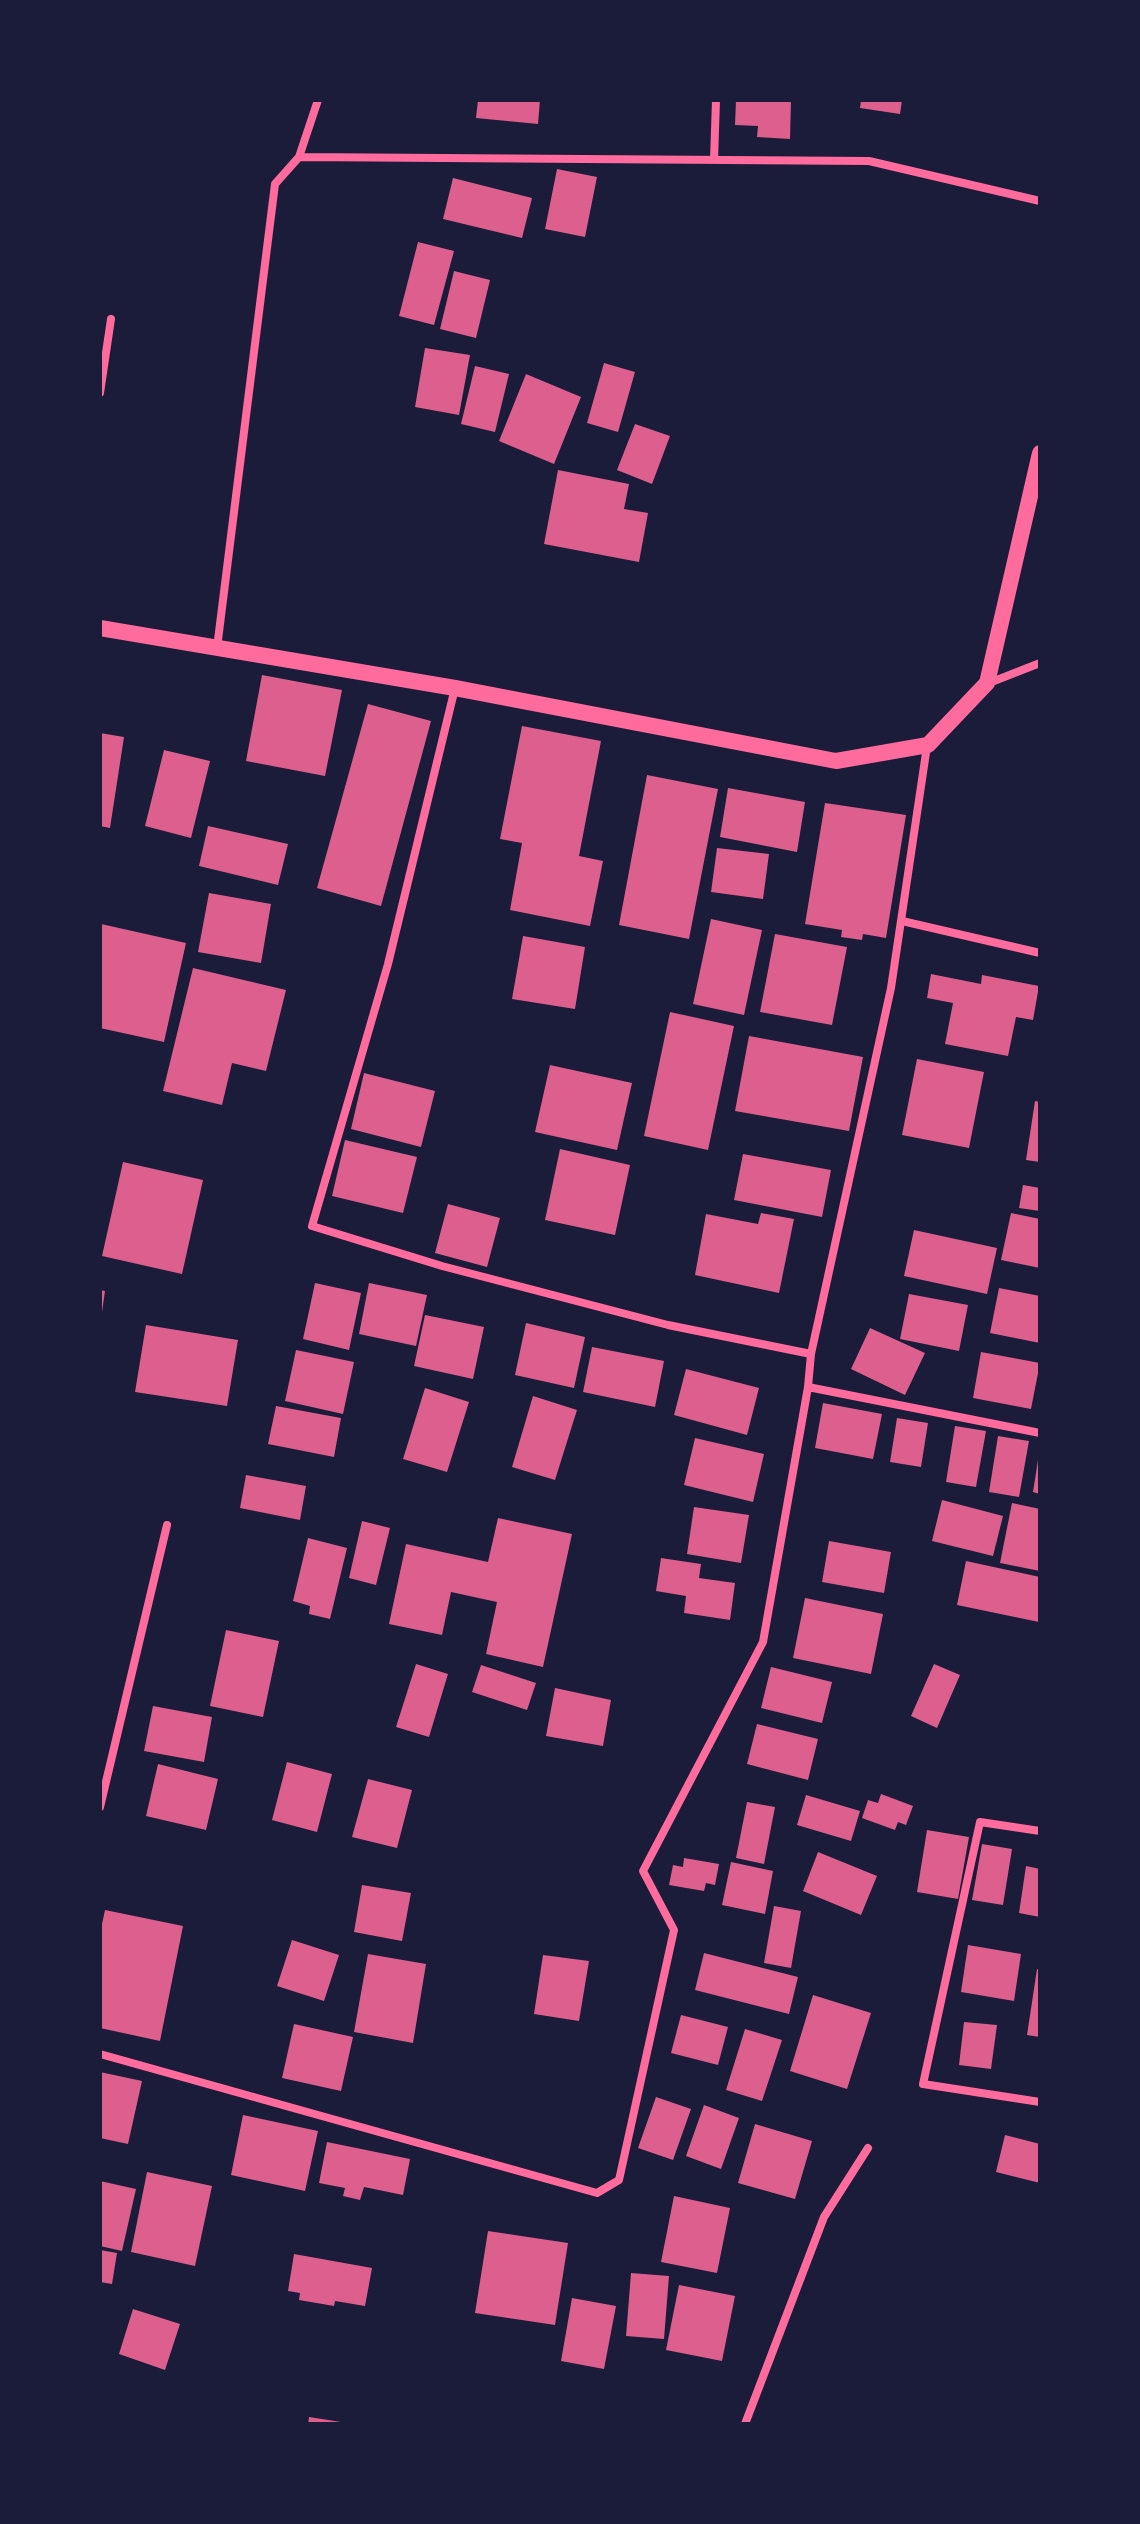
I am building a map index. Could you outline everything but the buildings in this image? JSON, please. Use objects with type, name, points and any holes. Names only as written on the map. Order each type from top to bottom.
[{"type":"main road","points":[[100,628],[455,688],[836,761],[928,745],[987,683],[1040,453]]},
{"type":"street","points":[[217,648],[275,184],[299,157],[318,100]]},
{"type":"street","points":[[714,160],[716,100]]},
{"type":"street","points":[[299,157],[869,161],[1040,201]]},
{"type":"street","points":[[100,393],[111,319]]},
{"type":"street","points":[[987,683],[1040,663]]},
{"type":"street","points":[[455,688],[388,964],[312,1226],[442,1266],[668,1325],[811,1354]]},
{"type":"street","points":[[100,2054],[597,2193],[619,2180],[674,1930],[643,1871],[763,1642],[808,1387],[811,1354],[891,988],[928,745]]},
{"type":"street","points":[[902,921],[1040,953]]},
{"type":"street","points":[[808,1387],[1040,1433]]},
{"type":"street","points":[[100,1807],[167,1525]]},
{"type":"street","points":[[1040,1831],[980,1822],[923,2084],[1040,2102]]},
{"type":"street","points":[[745,2424],[824,2217],[868,2148]]}]
